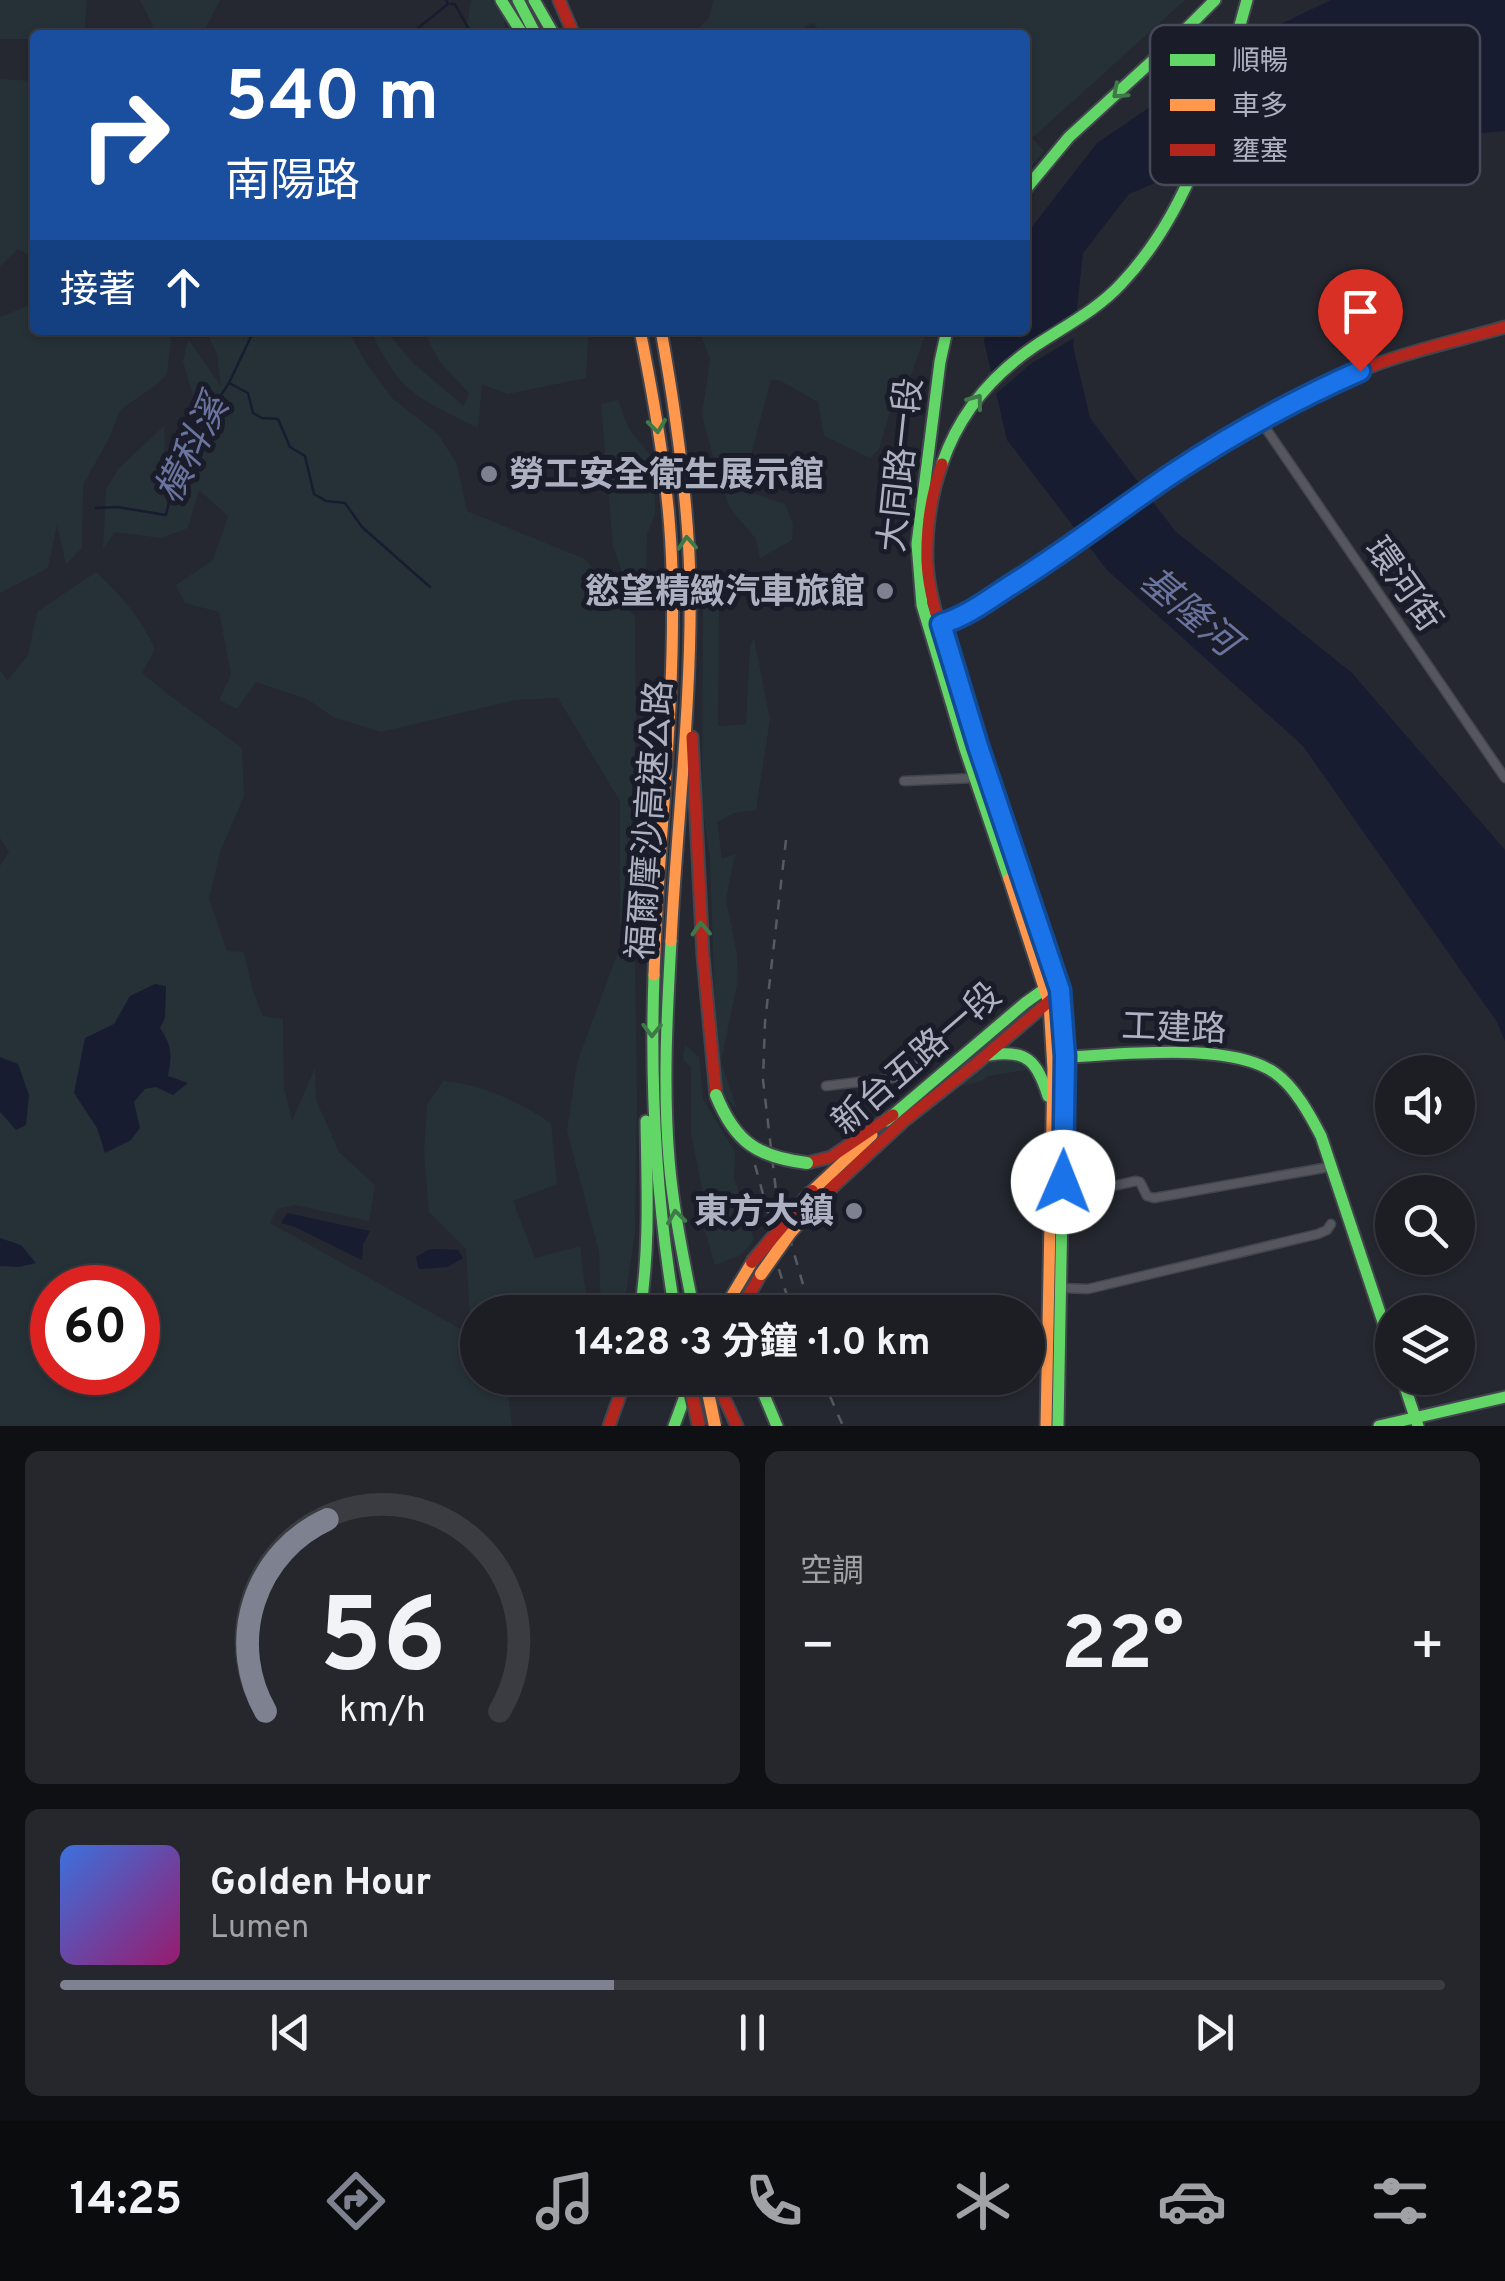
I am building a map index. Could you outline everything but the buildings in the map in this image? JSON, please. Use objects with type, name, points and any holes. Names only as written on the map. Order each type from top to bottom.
[{"type":"main road","points":[[501,0],[520,30]]},
{"type":"main road","points":[[518,0],[533,30]]},
{"type":"main road","points":[[534,0],[551,30]]},
{"type":"main road","points":[[558,0],[572,30]]},
{"type":"main road","points":[[1190,25],[1214,0]]},
{"type":"main road","name":"大同路一段","points":[[1240,25],[1248,0]]},
{"type":"main road","points":[[1030,184],[1069,138],[1150,63]]},
{"type":"main road","name":"大同路一段","points":[[1053,989],[975,778],[935,626],[927,558],[934,488],[956,431],[987,386],[1009,366],[1107,298],[1157,241],[1188,185]]},
{"type":"main road","points":[[935,626],[963,615],[1044,565],[1172,474],[1296,400],[1380,363],[1505,327]]},
{"type":"main road","name":"福爾摩沙高速公路","points":[[641,335],[652,384],[672,569],[668,773],[656,919],[652,1086],[660,1214],[672,1295]]},
{"type":"main road","name":"福爾摩沙高速公路","points":[[661,335],[682,459],[690,582],[689,689],[667,1028],[668,1122],[676,1222],[691,1295]]},
{"type":"main road","name":"大同路一段","points":[[946,335],[917,544],[922,605],[935,626],[978,746],[1053,989],[1065,1056],[1057,1183],[1052,1405],[1058,1426]]},
{"type":"main road","points":[[689,689],[703,956],[716,1096],[723,1116],[748,1146],[767,1156],[807,1163],[831,1157],[893,1115]]},
{"type":"main road","name":"新台五路一段","points":[[817,1193],[1049,1003],[1053,989]]},
{"type":"main road","name":"新台五路一段","points":[[736,1295],[817,1193],[893,1115],[1053,989]]},
{"type":"main road","name":"大同路一段","points":[[1046,1426],[1052,1405],[1061,1288],[1050,1106],[1054,1070],[1049,1003]]},
{"type":"main road","points":[[986,1056],[1008,1051],[1028,1058],[1045,1086],[1050,1106]]},
{"type":"main road","name":"工建路","points":[[1065,1056],[1212,1052],[1245,1060],[1274,1073],[1306,1107],[1321,1136],[1375,1298]]},
{"type":"main road","points":[[643,1295],[648,1214],[645,1127],[652,1086]]},
{"type":"main road","name":"新台五路一段","points":[[748,1295],[757,1268]]},
{"type":"main road","points":[[612,1426],[621,1395]]},
{"type":"main road","points":[[674,1426],[684,1395]]},
{"type":"main road","points":[[692,1395],[696,1426]]},
{"type":"main road","points":[[696,1426],[705,1395]]},
{"type":"main road","points":[[712,1395],[716,1426]]},
{"type":"main road","points":[[720,1395],[737,1426]]},
{"type":"main road","points":[[758,1395],[774,1421]]},
{"type":"main road","points":[[764,1395],[774,1421]]},
{"type":"main road","points":[[1408,1395],[1417,1422]]},
{"type":"main road","points":[[1379,1426],[1417,1422],[1505,1397]]},
{"type":"street","name":"環河街","points":[[1260,420],[1505,778]]},
{"type":"street","points":[[904,781],[975,778]]},
{"type":"street","points":[[826,1086],[899,1078],[925,1059]]},
{"type":"street","points":[[1071,1195],[1136,1181],[1146,1196],[1154,1198],[1329,1166]]},
{"type":"street","points":[[1061,1288],[1088,1289],[1318,1234],[1331,1224]]},
{"type":"shaded area","points":[[0,0],[87,0],[84,30],[30,30],[30,39],[0,39]]},
{"type":"shaded area","points":[[140,0],[220,0],[205,30],[151,30],[153,26]]},
{"type":"shaded area","points":[[471,0],[491,0],[504,19],[505,30],[466,30]]},
{"type":"shaded area","points":[[713,0],[1185,0],[1157,25],[1150,25],[1150,32],[1032,138],[1044,151],[1030,168],[1030,30],[819,30],[814,23],[805,26],[806,30],[697,30],[709,18]]},
{"type":"shaded area","points":[[0,79],[30,81],[30,255],[18,249],[0,266]]},
{"type":"shaded area","points":[[30,305],[30,335],[171,335],[167,374],[120,410],[83,485],[82,548],[66,564],[57,525],[48,568],[0,593],[0,317]]},
{"type":"shaded area","points":[[208,335],[351,335],[393,399],[438,434],[457,464],[467,511],[585,559],[635,617],[637,1111],[635,1233],[626,1295],[600,1295],[599,1252],[567,1131],[577,1063],[620,946],[620,801],[558,698],[515,700],[381,732],[333,717],[307,699],[256,682],[237,709],[219,700],[231,674],[219,612],[185,603],[176,585],[213,560],[228,516],[199,490],[188,528],[161,538],[115,532],[103,549],[106,490],[118,469],[164,426],[165,455],[177,474],[200,418],[183,362],[188,339],[221,386],[217,354]]},
{"type":"shaded area","points":[[373,335],[389,335],[413,363],[464,406],[469,393],[439,361],[426,335],[590,335],[586,378],[508,394],[482,384],[478,428],[413,392],[390,367]]},
{"type":"shaded area","points":[[701,335],[925,335],[906,389],[895,395],[879,449],[870,458],[824,436],[818,402],[771,379],[745,478],[755,494],[785,504],[793,524],[792,540],[760,558],[756,539],[730,508],[702,414],[710,359]]},
{"type":"shaded area","points":[[618,400],[629,429],[654,460],[655,514],[647,534],[646,576],[623,575],[613,546],[601,404]]},
{"type":"shaded area","points":[[96,572],[130,608],[155,649],[142,673],[242,748],[244,796],[220,852],[209,899],[227,951],[244,952],[263,1016],[283,1019],[284,1087],[292,1121],[315,1068],[316,1100],[339,1152],[375,1185],[369,1221],[295,1205],[277,1209],[270,1223],[460,1329],[460,1395],[508,1395],[512,1426],[0,1426],[0,866],[9,852],[0,838],[0,670],[7,681],[28,655],[37,612]]},
{"type":"shaded area","points":[[719,594],[718,726],[746,724],[750,646],[754,638],[770,719],[756,810],[734,813],[717,822],[722,859],[735,854],[726,899],[738,980],[721,1062],[737,1109],[725,1097],[717,1071],[710,858],[702,804],[703,599]]},
{"type":"shaded area","points":[[685,1045],[699,1057],[703,1099],[735,1152],[734,1178],[754,1240],[741,1255],[715,1265],[699,1210],[704,1198],[691,1133],[691,1068],[683,1059]]},
{"type":"shaded area","points":[[1007,1057],[1021,1060],[1032,1069],[988,1076],[960,1086],[987,1064]]},
{"type":"shaded area","points":[[443,1081],[500,1095],[551,1123],[557,1184],[513,1201],[535,1258],[580,1246],[586,1295],[469,1295],[466,1249],[429,1212],[424,1152],[427,1105]]},
{"type":"water","name":"基隆河","points":[[1331,0],[1505,0],[1505,131],[1480,133],[1480,25],[1279,25]]},
{"type":"water","name":"基隆河","points":[[1150,107],[1150,185],[1129,194],[1083,253],[1073,346],[1090,418],[1175,531],[1352,673],[1505,850],[1505,1041],[1497,1022],[1303,746],[1107,570],[1007,440],[986,335],[1030,335],[1030,230],[1097,143]]},
{"type":"water","points":[[155,984],[166,986],[165,1018],[160,1028],[170,1050],[168,1076],[188,1083],[173,1095],[156,1087],[145,1089],[134,1102],[140,1128],[131,1140],[105,1153],[97,1128],[74,1093],[85,1038],[114,1024],[130,996]]},
{"type":"water","points":[[0,1057],[18,1064],[29,1095],[26,1125],[16,1130],[0,1112]]},
{"type":"water","points":[[287,1213],[370,1231],[363,1244],[362,1260],[281,1223]]},
{"type":"water","points":[[0,1238],[21,1245],[36,1263],[0,1266]]},
{"type":"water","points":[[436,1249],[458,1250],[463,1258],[448,1267],[419,1269],[416,1257]]},
{"type":"pier","points":[[1082,312],[1079,335],[1032,363],[992,397],[988,381]]},
{"type":"waterway","name":"橫科溪","points":[[416,30],[448,4],[446,0]]},
{"type":"waterway","points":[[451,4],[455,4],[469,30]]},
{"type":"waterway","name":"橫科溪","points":[[96,508],[117,507],[166,515],[176,471],[189,443],[229,383],[252,335]]},
{"type":"waterway","points":[[229,383],[248,393],[253,413],[278,419],[290,447],[305,456],[314,494],[326,501],[345,503],[362,527],[430,587]]},
{"type":"railway","points":[[786,840],[765,1022],[763,1080],[776,1191],[806,1295]]},
{"type":"railway","points":[[755,1165],[781,1260]]},
{"type":"railway","points":[[773,1250],[787,1295]]},
{"type":"railway","points":[[829,1395],[843,1426]]},
{"type":"traffic: fast","points":[[501,0],[520,30]]},
{"type":"traffic: fast","points":[[518,0],[533,30]]},
{"type":"traffic: fast","points":[[534,0],[551,30]]},
{"type":"traffic: fast","points":[[1190,25],[1215,0]]},
{"type":"traffic: fast","points":[[1240,25],[1247,0]]},
{"type":"traffic: fast","points":[[1030,184],[1069,137],[1150,63]]},
{"type":"traffic: fast","points":[[942,464],[968,412],[991,383],[1019,357],[1102,302],[1121,284],[1147,254],[1186,185]]},
{"type":"traffic: fast","points":[[946,335],[917,544],[922,605],[1009,879]]},
{"type":"traffic: fast","points":[[1035,908],[1060,988],[1065,1043],[1058,1426]]},
{"type":"traffic: fast","points":[[671,941],[667,1132],[673,1197],[691,1295]]},
{"type":"traffic: fast","points":[[654,975],[656,1144],[673,1295]]},
{"type":"traffic: fast","points":[[886,1121],[1025,1003],[1046,988],[1053,989]]},
{"type":"traffic: fast","points":[[1065,1057],[1203,1053],[1255,1063],[1275,1073],[1301,1102],[1321,1136],[1375,1298]]},
{"type":"traffic: fast","points":[[989,1055],[1013,1054],[1029,1060],[1048,1096]]},
{"type":"traffic: fast","points":[[716,1095],[731,1125],[750,1144],[774,1156],[807,1163]]},
{"type":"traffic: fast","points":[[642,1295],[647,1241],[646,1121]]},
{"type":"traffic: fast","points":[[674,1426],[685,1395]]},
{"type":"traffic: fast","points":[[764,1395],[777,1426]]},
{"type":"traffic: fast","points":[[1408,1395],[1418,1426]]},
{"type":"traffic: fast","points":[[1379,1426],[1505,1397]]},
{"type":"traffic: slow","points":[[641,335],[661,450],[672,572],[671,673],[654,975]]},
{"type":"traffic: slow","points":[[662,335],[680,455],[690,581],[686,716],[671,941]]},
{"type":"traffic: slow","points":[[1009,879],[1049,1003],[1053,1069],[1046,1426]]},
{"type":"traffic: slow","points":[[812,1191],[872,1135]]},
{"type":"traffic: slow","points":[[761,1274],[823,1196]]},
{"type":"traffic: slow","points":[[732,1295],[752,1262]]},
{"type":"traffic: slow","points":[[709,1395],[715,1426]]},
{"type":"traffic: jam","points":[[559,0],[572,30]]},
{"type":"traffic: jam","points":[[941,624],[1002,593],[1171,474],[1300,399],[1380,363],[1505,327]]},
{"type":"traffic: jam","points":[[942,464],[928,525],[931,591],[974,733],[1035,908]]},
{"type":"traffic: jam","points":[[692,737],[703,956],[716,1095]]},
{"type":"traffic: jam","points":[[823,1196],[905,1120],[1052,999]]},
{"type":"traffic: jam","points":[[807,1163],[831,1157],[893,1115]]},
{"type":"traffic: jam","points":[[752,1262],[812,1191]]},
{"type":"traffic: jam","points":[[749,1295],[761,1274]]},
{"type":"traffic: jam","points":[[609,1426],[620,1395]]},
{"type":"traffic: jam","points":[[692,1395],[699,1426]]},
{"type":"traffic: jam","points":[[723,1395],[737,1426]]},
{"type":"place","name":"勞工安全衛生展示館","points":[[489,474]]},
{"type":"place","name":"慾望精緻汽車旅館","points":[[885,591]]},
{"type":"place","name":"東方大鎮","points":[[854,1211]]},
{"type":"route","points":[[1063,1182],[1065,1056],[1060,990],[941,624],[963,615],[1044,565],[1172,474],[1260,420],[1360,371]]}]
